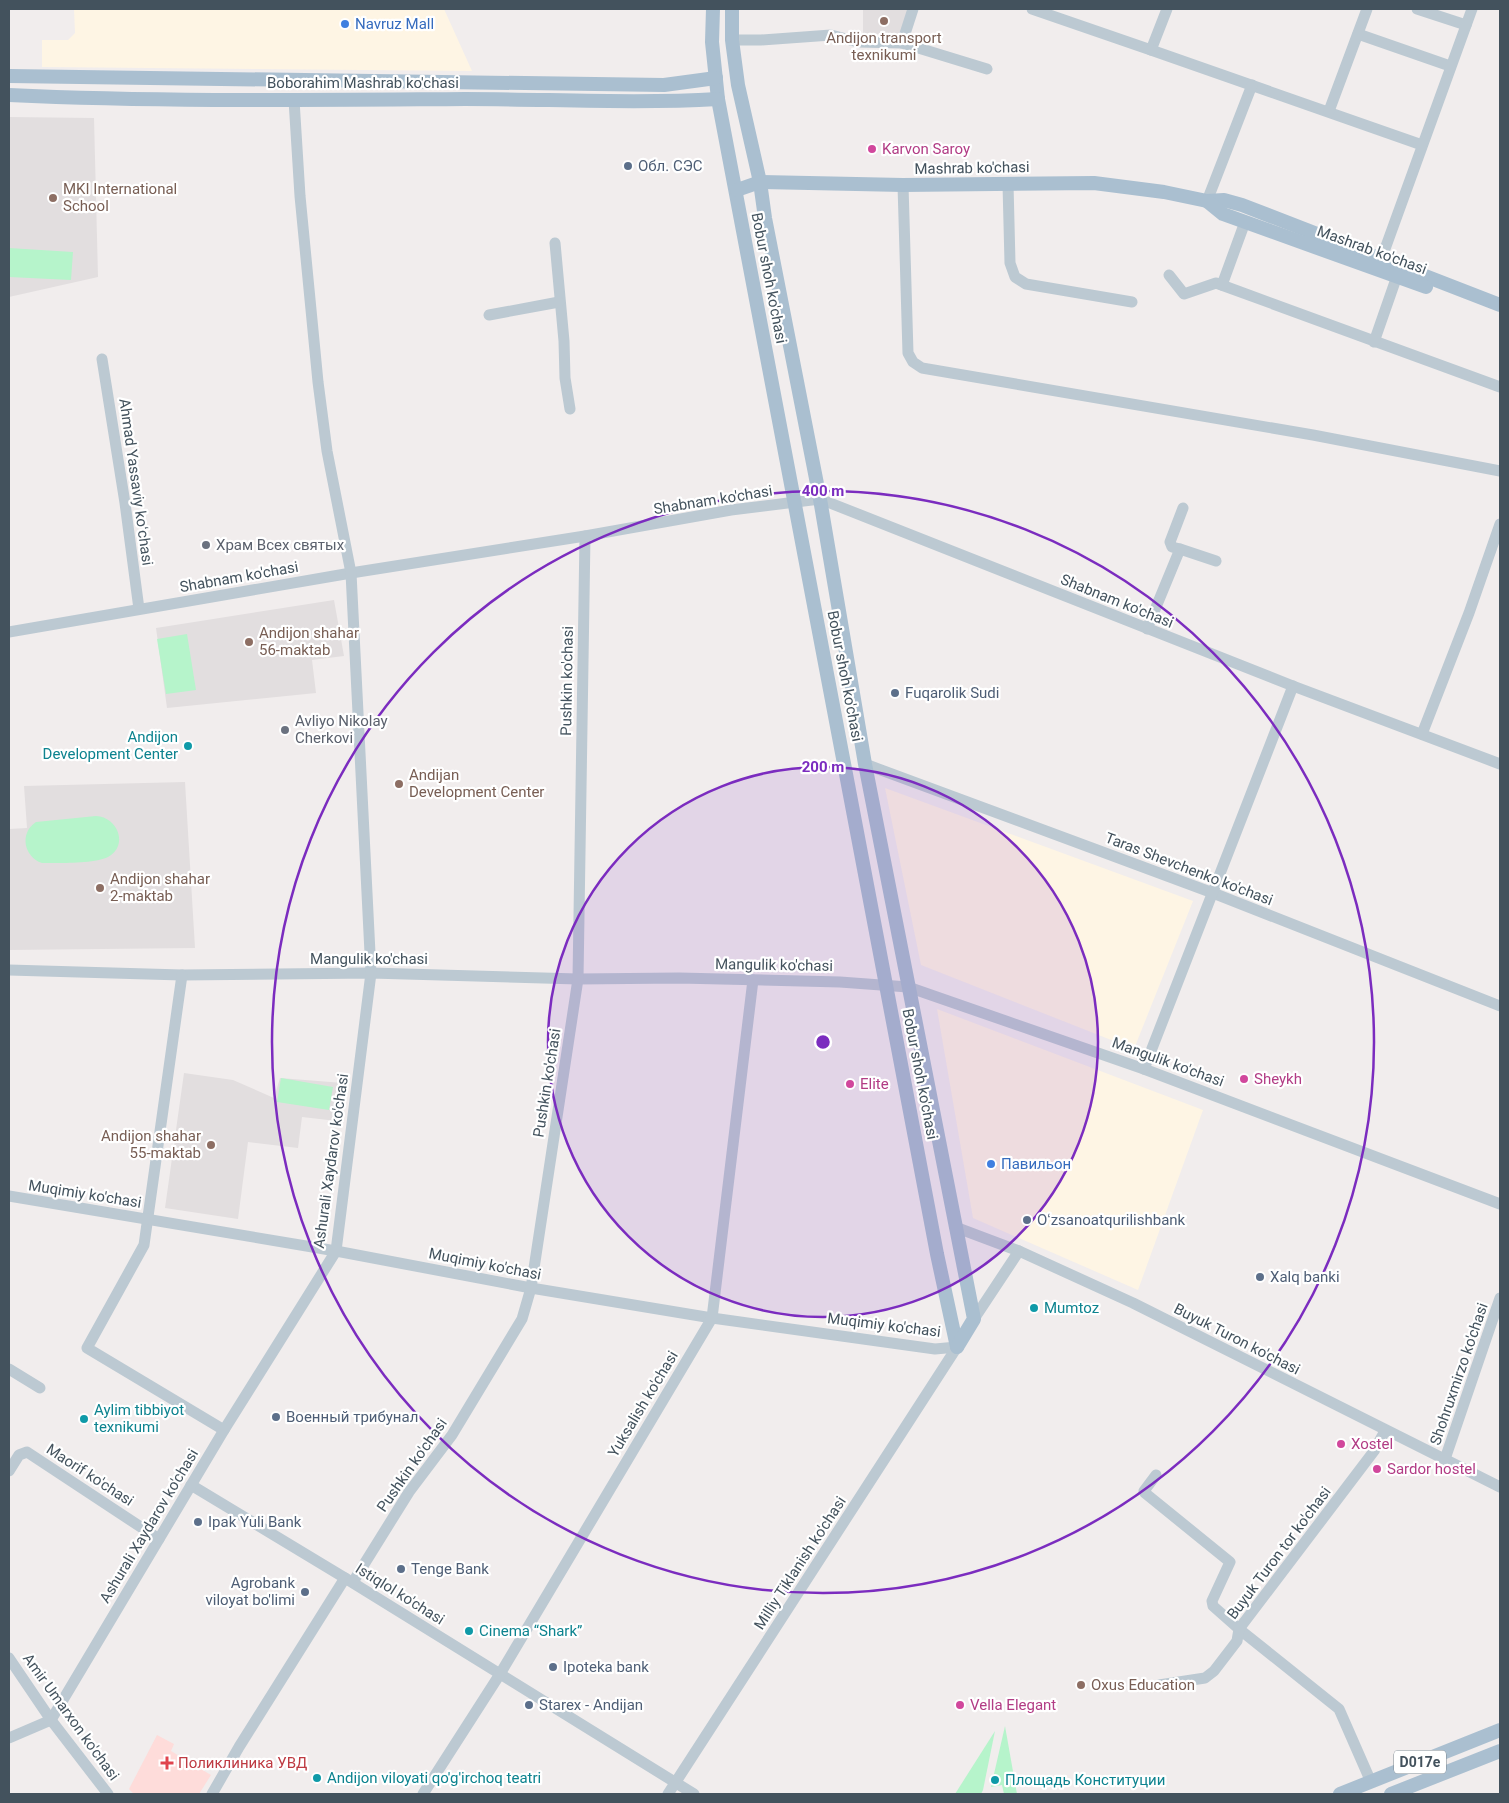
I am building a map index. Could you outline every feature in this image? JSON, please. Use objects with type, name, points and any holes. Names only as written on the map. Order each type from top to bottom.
[{"type":"main road","name":"Bobur shoh ko'chasi","points":[[713,9],[712,42],[718,99],[937,1254],[957,1347]]},
{"type":"main road","name":"Bobur shoh ko'chasi","points":[[732,9],[732,40],[738,85],[760,182],[765,218],[820,499],[866,764],[908,987],[974,1318]]},
{"type":"main road","name":"Boborahim Mashrab ko'chasi","points":[[9,76],[664,85],[716,78]]},
{"type":"main road","points":[[370,81],[370,100]]},
{"type":"main road","name":"Boborahim Mashrab ko'chasi","points":[[9,95],[294,100],[647,101],[718,99]]},
{"type":"main road","name":"Mashrab ko'chasi","points":[[736,190],[760,182],[903,185],[1094,183],[1164,192],[1207,201],[1224,200],[1242,205],[1381,260],[1500,314]]},
{"type":"main road","name":"Mashrab ko'chasi","points":[[1207,201],[1223,214],[1397,276],[1500,305]]},
{"type":"main road","points":[[957,1347],[974,1318]]},
{"type":"main road","name":"D017e","points":[[1340,1794],[1500,1730]]},
{"type":"main road","name":"D017e","points":[[1391,1794],[1500,1751]]},
{"type":"street","points":[[902,43],[913,9]]},
{"type":"street","points":[[1032,9],[1422,145]]},
{"type":"street","points":[[1152,50],[1168,9]]},
{"type":"street","points":[[1329,112],[1367,9]]},
{"type":"street","points":[[1418,9],[1466,26]]},
{"type":"street","points":[[1381,260],[1472,9]]},
{"type":"street","points":[[1358,34],[1450,66]]},
{"type":"street","points":[[732,40],[831,35],[858,42],[902,43],[987,69]]},
{"type":"street","points":[[1207,201],[1252,85]]},
{"type":"street","name":"Ashurali Xaydarov ko'chasi","points":[[51,1720],[224,1430],[336,1251],[372,972],[351,573],[326,451],[300,196],[294,100]]},
{"type":"street","points":[[1008,184],[1010,264],[1015,277],[1026,284],[1132,302]]},
{"type":"street","points":[[903,185],[908,353],[913,362],[922,368],[1313,435],[1500,471]]},
{"type":"street","points":[[1222,285],[1245,222]]},
{"type":"street","points":[[555,243],[564,341],[565,378],[570,409]]},
{"type":"street","points":[[1169,275],[1184,294],[1216,283],[1500,388]]},
{"type":"street","points":[[1374,342],[1397,276]]},
{"type":"street","points":[[489,315],[559,302]]},
{"type":"street","name":"Ahmad Yassaviy koʻchasi","points":[[102,359],[139,609]]},
{"type":"street","name":"Shabnam ko'chasi","points":[[9,632],[731,510],[820,499],[1293,686],[1500,764]]},
{"type":"street","points":[[1183,508],[1170,542],[1172,547],[1216,561]]},
{"type":"street","points":[[1422,734],[1469,613],[1500,524]]},
{"type":"street","name":"Pushkin ko'chasi","points":[[212,1794],[239,1747],[349,1580],[409,1492],[457,1427],[522,1319],[531,1288],[578,978],[584,536]]},
{"type":"street","points":[[1147,629],[1180,549]]},
{"type":"street","points":[[1144,1068],[1293,686]]},
{"type":"street","name":"Taras Shevchenko ko'chasi","points":[[866,764],[1213,893],[1500,1006]]},
{"type":"street","name":"Mangulik ko'chasi","points":[[9,970],[182,975],[372,972],[578,978],[753,980],[886,984],[908,987],[1144,1068],[1500,1204]]},
{"type":"street","points":[[182,975],[144,1246],[87,1348],[224,1430]]},
{"type":"street","name":"Yuksalish ko'chasi","points":[[423,1794],[500,1674],[712,1318],[753,980]]},
{"type":"street","name":"Muqimiy ko'chasi","points":[[9,1196],[336,1251],[531,1288],[712,1318],[935,1349],[957,1347]]},
{"type":"street","name":"Buyuk Turon ko'chasi","points":[[955,1227],[1019,1251],[1158,1315],[1385,1431],[1500,1487]]},
{"type":"street","points":[[974,1318],[1019,1251]]},
{"type":"street","name":"Shohruxmirzo ko'chasi","points":[[1445,1459],[1500,1298]]},
{"type":"street","name":"Milliy Tiklanish ko'chasi","points":[[668,1794],[957,1347]]},
{"type":"street","points":[[9,1369],[40,1388]]},
{"type":"street","name":"Buyuk Turon tor ko'chasi","points":[[1159,1685],[1205,1678],[1214,1672],[1237,1641],[1239,1629],[1374,1451],[1385,1431]]},
{"type":"street","name":"Maorif ko'chasi","points":[[9,1471],[19,1455],[27,1452],[159,1539]]},
{"type":"street","points":[[1156,1475],[1144,1491],[1145,1493],[1230,1562],[1212,1604],[1239,1629],[1339,1709],[1371,1782]]},
{"type":"street","name":"Istiqlol ko'chasi","points":[[191,1485],[349,1580],[694,1794]]},
{"type":"street","name":"Amir Umarxon ko'chasi","points":[[9,1658],[51,1720],[108,1794]]},
{"type":"street","points":[[9,1738],[51,1720]]},
{"type":"shaded area","name":"Navruz Mall","points":[[74,9],[444,9],[472,71],[42,67],[42,40],[68,40],[75,33]]},
{"type":"shaded area","name":"Andijon transport texnikumi","points":[[863,9],[910,9],[901,35],[863,34]]},
{"type":"shaded area","name":"MKI International School","points":[[9,117],[94,118],[98,277],[9,297]]},
{"type":"shaded area","name":"Andijon shahar 56-maktab","points":[[334,600],[344,656],[312,660],[316,693],[167,708],[156,628]]},
{"type":"shaded area","name":"Andijon shahar 2-maktab","points":[[185,782],[195,948],[9,950],[9,829],[27,828],[24,786]]},
{"type":"shaded area","points":[[885,788],[1193,901],[1134,1049],[921,965]]},
{"type":"shaded area","points":[[937,1009],[1203,1110],[1138,1290],[973,1218]]},
{"type":"shaded area","name":"Andijon shahar 55-maktab","points":[[184,1073],[233,1080],[274,1098],[280,1078],[343,1083],[337,1121],[302,1117],[298,1148],[248,1142],[238,1219],[165,1208]]},
{"type":"shaded area","name":"Поликлиника УВД","points":[[157,1735],[174,1744],[171,1751],[211,1775],[199,1794],[134,1794],[129,1789]]},
{"type":"green space","points":[[9,248],[73,252],[71,280],[9,277]]},
{"type":"green space","points":[[187,634],[196,690],[166,694],[157,639]]},
{"type":"green space","points":[[96,816],[110,821],[118,833],[118,846],[108,857],[85,862],[42,863],[31,856],[26,844],[26,838],[27,832],[36,822]]},
{"type":"green space","points":[[281,1078],[333,1087],[329,1110],[277,1102]]},
{"type":"green space","points":[[1005,1726],[1017,1794],[1004,1794],[1002,1785],[991,1787]]},
{"type":"green space","points":[[995,1731],[981,1794],[955,1794]]},
{"type":"place","name":"Andijon transport texnikumi","points":[[884,21]]},
{"type":"place","name":"Navruz Mall","points":[[345,24]]},
{"type":"place","name":"Karvon Saroy","points":[[872,149]]},
{"type":"place","name":"Обл. СЭС","points":[[628,166]]},
{"type":"place","name":"MKI International School","points":[[53,198]]},
{"type":"place","name":"Храм Всех святых","points":[[206,545]]},
{"type":"place","name":"Andijon shahar 56-maktab","points":[[249,642]]},
{"type":"place","name":"Fuqarolik Sudi","points":[[895,693]]},
{"type":"place","name":"Avliyo Nikolay Cherkovi","points":[[285,730]]},
{"type":"place","name":"Andijon Development Center","points":[[188,746]]},
{"type":"place","name":"Andijan Development Center","points":[[399,784]]},
{"type":"place","name":"Andijon shahar 2-maktab","points":[[100,888]]},
{"type":"place","name":"Sheykh","points":[[1244,1079]]},
{"type":"place","name":"Elite","points":[[850,1084]]},
{"type":"place","name":"Andijon shahar 55-maktab","points":[[211,1145]]},
{"type":"place","name":"Павильон","points":[[991,1164]]},
{"type":"place","name":"Oʻzsanoatqurilishbank","points":[[1027,1220]]},
{"type":"place","name":"Xalq banki","points":[[1260,1277]]},
{"type":"place","name":"Mumtoz","points":[[1034,1308]]},
{"type":"place","name":"Военный трибунал","points":[[276,1417]]},
{"type":"place","name":"Aylim tibbiyot texnikumi","points":[[84,1419]]},
{"type":"place","name":"Xostel","points":[[1341,1444]]},
{"type":"place","name":"Sardor hostel","points":[[1377,1469]]},
{"type":"place","name":"Ipak Yuli Bank","points":[[198,1522]]},
{"type":"place","name":"Tenge Bank","points":[[401,1569]]},
{"type":"place","name":"Agrobank viloyat bo'limi","points":[[305,1592]]},
{"type":"place","name":"Cinema “Shark”","points":[[469,1631]]},
{"type":"place","name":"Ipoteka bank","points":[[553,1667]]},
{"type":"place","name":"Oxus Education","points":[[1081,1685]]},
{"type":"place","name":"Starex - Andijan","points":[[529,1705]]},
{"type":"place","name":"Vella Elegant","points":[[960,1705]]},
{"type":"place","name":"Поликлиника УВД","points":[[167,1763]]},
{"type":"place","name":"Andijon viloyati qo'g'irchoq teatri","points":[[317,1778]]},
{"type":"place","name":"Площадь Конституции","points":[[995,1780]]}]
